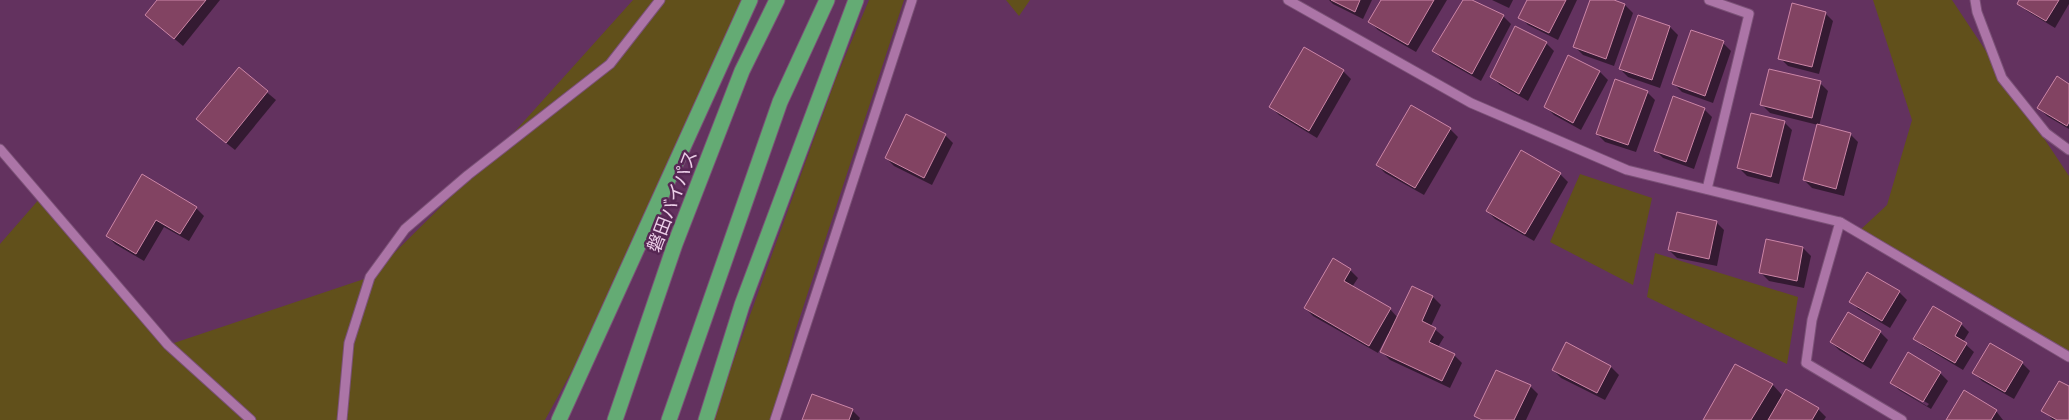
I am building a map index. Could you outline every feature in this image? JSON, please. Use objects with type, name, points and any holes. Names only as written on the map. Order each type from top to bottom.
[{"type":"highway","points":[[559,420],[750,0]]},
{"type":"highway","name":"磐田バイパス","points":[[614,420],[675,244],[742,71],[777,0]]},
{"type":"highway","points":[[669,420],[780,102],[826,0]]},
{"type":"highway","points":[[706,420],[742,305],[856,0]]},
{"type":"street","points":[[342,420],[349,343],[370,277],[405,229],[468,175],[610,64],[660,0]]},
{"type":"street","points":[[775,420],[912,0]]},
{"type":"street","points":[[1288,0],[1471,103],[1627,170],[1840,222],[2069,358]]},
{"type":"street","points":[[1706,189],[1749,14],[1709,0]]},
{"type":"street","points":[[1975,0],[1977,12],[2002,78],[2046,133],[2069,150]]},
{"type":"street","points":[[0,149],[168,345],[251,420]]},
{"type":"street","points":[[1840,222],[1812,320],[1806,363],[1902,420]]},
{"type":"shaded area","points":[[633,0],[742,0],[623,278],[545,420],[0,420],[0,244],[41,197],[168,345],[370,277],[498,150]]},
{"type":"shaded area","points":[[869,0],[904,0],[795,332],[774,420],[712,420],[836,78]]},
{"type":"shaded area","points":[[1006,0],[1030,0],[1019,16]]},
{"type":"shaded area","points":[[1873,0],[1952,0],[2069,176],[2069,357],[1858,232],[1887,205],[1912,120]]},
{"type":"shaded area","points":[[1580,174],[1652,198],[1633,285],[1550,242]]},
{"type":"shaded area","points":[[1655,253],[1798,297],[1787,364],[1647,297]]},
{"type":"building","points":[[157,0],[206,0],[174,39],[145,15]]},
{"type":"building","points":[[1331,0],[1360,0],[1355,12]]},
{"type":"building","points":[[1381,0],[1434,0],[1408,45],[1368,22]]},
{"type":"building","points":[[1463,0],[1472,0],[1504,15],[1472,74],[1432,51]]},
{"type":"building","points":[[1527,0],[1566,0],[1549,33],[1518,18]]},
{"type":"building","points":[[1590,0],[1614,0],[1625,4],[1606,59],[1573,47]]},
{"type":"building","points":[[2019,0],[2059,0],[2046,21],[2017,4]]},
{"type":"building","points":[[1792,3],[1826,12],[1812,67],[1778,59]]},
{"type":"building","points":[[1638,15],[1670,26],[1652,80],[1619,69]]},
{"type":"building","points":[[1515,26],[1547,42],[1519,94],[1490,77]]},
{"type":"building","points":[[1691,30],[1724,41],[1705,96],[1672,84]]},
{"type":"building","points":[[1304,47],[1344,70],[1309,131],[1269,107]]},
{"type":"building","points":[[1568,55],[1600,71],[1573,123],[1544,107]]},
{"type":"building","points":[[239,67],[268,91],[226,143],[196,119]]},
{"type":"building","points":[[1769,69],[1821,81],[1812,118],[1760,105]]},
{"type":"building","points":[[2057,76],[2069,84],[2069,122],[2067,126],[2037,108]]},
{"type":"building","points":[[1615,79],[1648,91],[1628,145],[1596,134]]},
{"type":"building","points":[[1673,96],[1705,108],[1686,162],[1654,151]]},
{"type":"building","points":[[1411,105],[1451,128],[1415,188],[1376,165]]},
{"type":"building","points":[[1751,113],[1785,121],[1771,177],[1737,168]]},
{"type":"building","points":[[906,114],[946,134],[924,178],[885,158]]},
{"type":"building","points":[[1817,124],[1851,133],[1836,189],[1803,180]]},
{"type":"building","points":[[1521,150],[1561,173],[1525,234],[1486,211]]},
{"type":"building","points":[[142,174],[197,207],[180,234],[156,220],[136,254],[106,236]]},
{"type":"building","points":[[1677,212],[1717,221],[1709,259],[1668,250]]},
{"type":"building","points":[[1766,239],[1803,247],[1797,281],[1759,273]]},
{"type":"building","points":[[1333,258],[1351,269],[1344,281],[1391,308],[1369,346],[1304,308]]},
{"type":"building","points":[[1867,272],[1900,291],[1882,321],[1849,302]]},
{"type":"building","points":[[1412,286],[1433,296],[1422,321],[1436,328],[1429,342],[1455,354],[1442,381],[1380,352]]},
{"type":"building","points":[[1933,306],[1962,323],[1955,336],[1967,343],[1955,363],[1913,339]]},
{"type":"building","points":[[1848,312],[1881,331],[1863,362],[1830,342]]},
{"type":"building","points":[[1566,342],[1611,366],[1597,393],[1552,370]]},
{"type":"building","points":[[1990,343],[2023,362],[2005,392],[1972,373]]},
{"type":"building","points":[[1908,352],[1941,372],[1923,402],[1890,383]]},
{"type":"building","points":[[1735,364],[1773,384],[1751,420],[1703,420]]},
{"type":"building","points":[[1496,370],[1531,385],[1514,420],[1482,420],[1474,416]]},
{"type":"building","points":[[2059,381],[2069,386],[2069,420],[2057,420],[2041,411]]},
{"type":"building","points":[[1786,389],[1819,408],[1812,420],[1768,420]]},
{"type":"building","points":[[1964,390],[1997,410],[1991,420],[1946,420]]},
{"type":"building","points":[[812,394],[853,409],[849,420],[802,420]]}]
